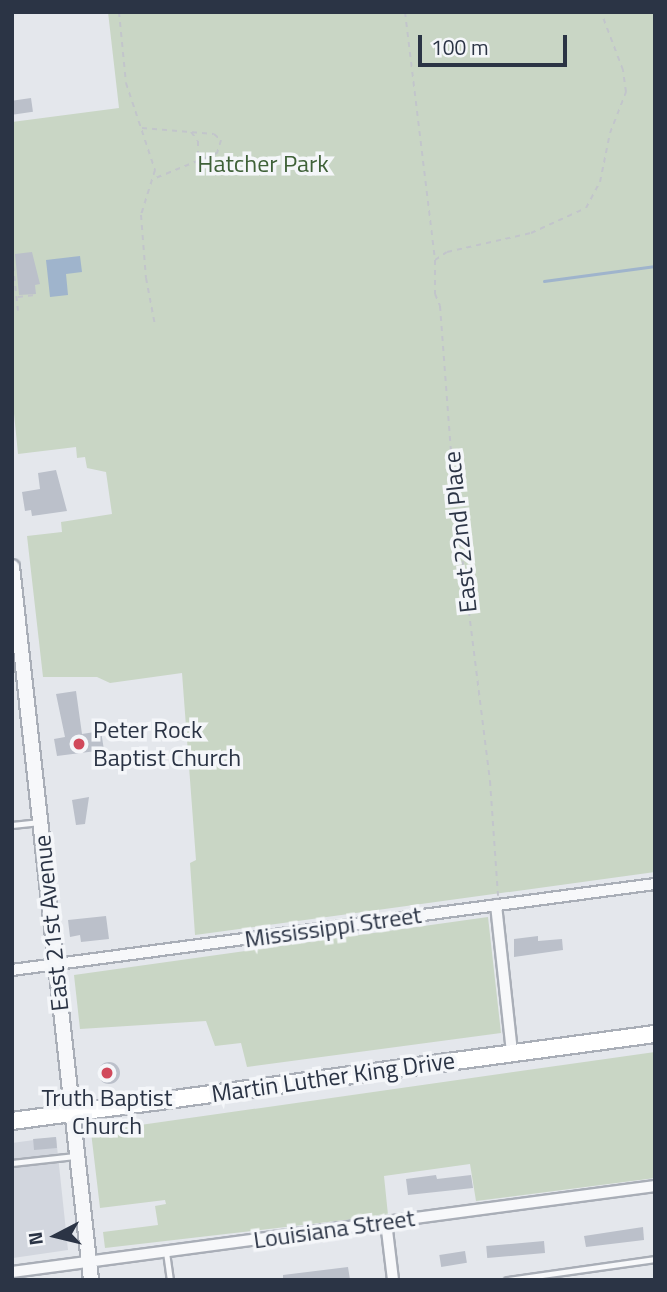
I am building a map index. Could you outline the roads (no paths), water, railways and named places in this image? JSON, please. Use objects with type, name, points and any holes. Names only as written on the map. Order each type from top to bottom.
[{"type":"main road","name":"Martin Luther King Drive","points":[[12,1121],[655,1034]]},
{"type":"street","name":"East 21st Avenue","points":[[12,567],[91,1280]]},
{"type":"street","name":"Mississippi Street","points":[[12,970],[655,884]]},
{"type":"street","points":[[496,905],[512,1054]]},
{"type":"street","name":"Louisiana Street","points":[[12,1272],[655,1186]]},
{"type":"street","points":[[386,1222],[393,1280]]},
{"type":"lane","points":[[12,825],[40,822]]},
{"type":"lane","points":[[12,1163],[76,1156]]},
{"type":"lane","points":[[166,1251],[170,1280]]},
{"type":"lane","points":[[506,1280],[655,1259]]},
{"type":"water","points":[[80,256],[82,272],[66,274],[68,295],[50,297],[46,260]]},
{"type":"waterway","points":[[544,281],[655,266]]},
{"type":"place","name":"Peter Rock Baptist Church","points":[[79,744]]},
{"type":"place","name":"Truth Baptist Church","points":[[107,1073]]},
{"type":"park label","name":"Hatcher Park","points":[[263,164]]}]
